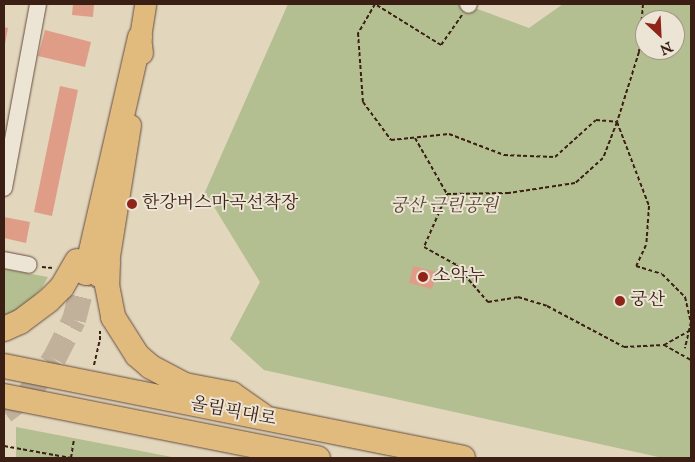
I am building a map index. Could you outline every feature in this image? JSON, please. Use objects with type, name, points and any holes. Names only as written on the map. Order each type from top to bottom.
[{"type":"highway","points":[[4,329],[20,322],[49,300],[82,267],[140,38]]},
{"type":"highway","points":[[108,262],[108,285],[113,317],[137,355],[151,367],[185,384],[232,394],[267,419]]},
{"type":"highway","name":"올림픽대로","points":[[4,366],[463,458]]},
{"type":"highway","name":"올림픽대로","points":[[4,396],[318,458]]},
{"type":"main road","points":[[82,267],[79,271],[89,279],[98,276],[108,262],[143,49],[140,38],[145,4]]},
{"type":"street","points":[[4,188],[6,160],[38,4]]},
{"type":"street","points":[[4,260],[29,265]]},
{"type":"path","points":[[468,4],[441,45],[375,4],[358,33],[363,102],[390,140],[449,134],[504,155],[555,158],[596,120],[618,122]]},
{"type":"path","points":[[447,194],[509,192],[575,183],[603,158],[618,122],[639,52],[643,4]]},
{"type":"path","points":[[618,122],[649,206],[646,245],[636,266],[662,274],[685,297],[691,322],[685,348]]},
{"type":"path","points":[[415,138],[447,194]]},
{"type":"path","points":[[447,194],[424,247],[456,265],[488,302],[518,297],[547,306],[624,347],[664,345],[689,331]]},
{"type":"path","points":[[664,345],[691,360]]},
{"type":"path","points":[[4,446],[71,458],[74,439]]},
{"type":"green space","name":"궁산 근린공원","points":[[288,4],[464,4],[529,28],[563,4],[691,4],[691,458],[663,458],[264,370],[230,339],[260,282],[205,192]]},
{"type":"green space","points":[[4,269],[48,277],[42,288],[25,305],[4,317]]},
{"type":"green space","points":[[16,427],[177,458],[16,458]]},
{"type":"building","points":[[73,4],[94,4],[93,17],[72,15]]},
{"type":"building","points":[[4,27],[8,28],[5,44],[4,44]]},
{"type":"building","points":[[45,30],[91,42],[85,67],[38,56]]},
{"type":"building","points":[[60,86],[78,90],[52,216],[34,212]]},
{"type":"building","points":[[4,217],[30,222],[26,243],[4,238]]},
{"type":"building","name":"소악누","points":[[413,266],[437,272],[432,289],[409,283]]},
{"type":"tunnel","points":[[4,412],[29,393],[54,359],[74,320],[86,273]]},
{"type":"place","name":"한강버스마곡선착장","points":[[132,204]]},
{"type":"place","name":"소악누","points":[[423,277]]},
{"type":"place","name":"궁산","points":[[620,301]]}]
